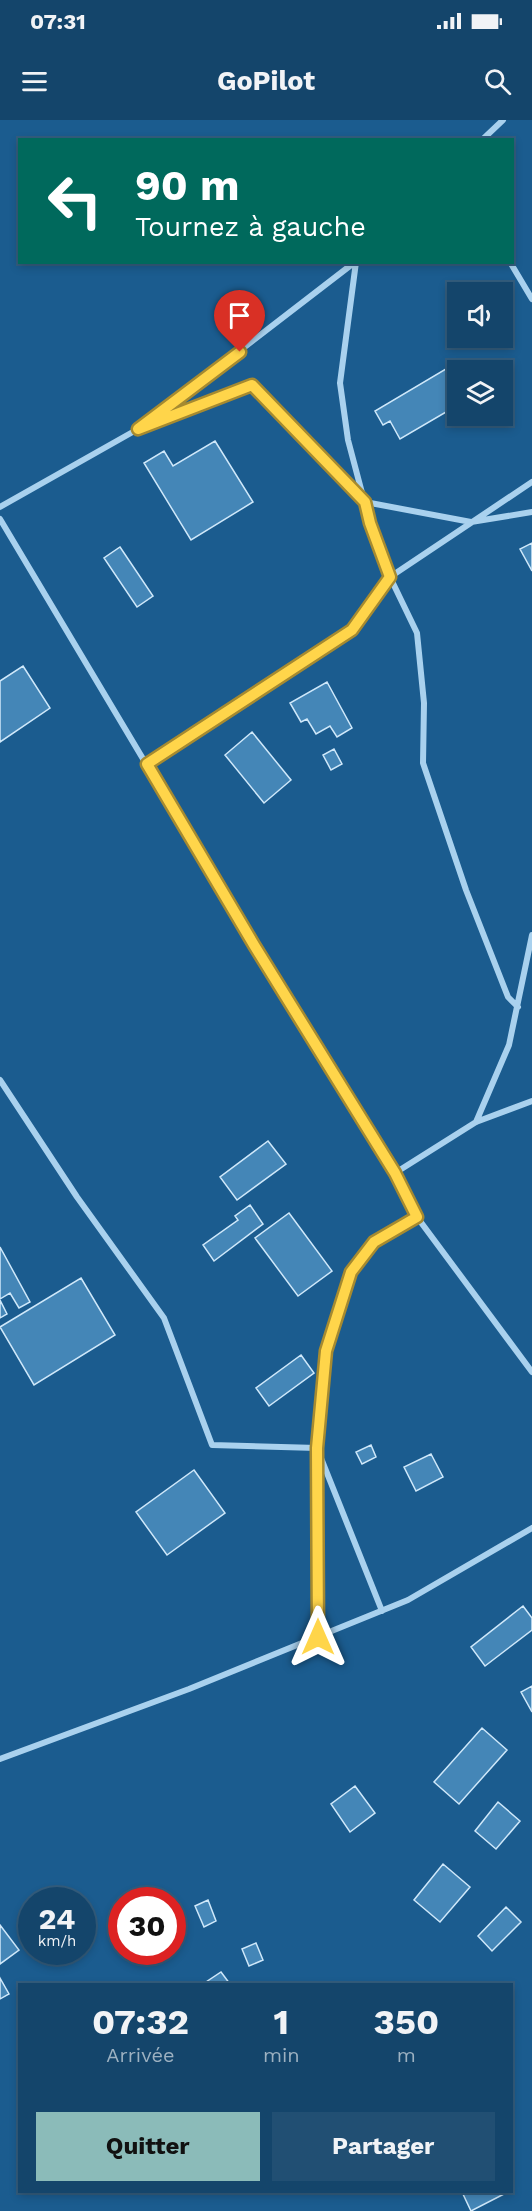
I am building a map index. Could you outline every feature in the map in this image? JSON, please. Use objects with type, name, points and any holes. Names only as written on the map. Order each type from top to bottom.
[{"type":"street","points":[[484,138],[503,120]]},
{"type":"street","points":[[0,507],[138,429],[353,264]]},
{"type":"street","points":[[356,264],[340,383],[348,440],[370,523],[390,577],[417,633],[424,702],[423,763],[466,890],[508,997],[518,1007]]},
{"type":"street","points":[[511,264],[532,299]]},
{"type":"street","points":[[138,429],[252,385],[365,502],[471,522],[532,512]]},
{"type":"street","points":[[147,764],[352,630],[390,577],[532,482]]},
{"type":"street","points":[[0,519],[254,945],[395,1173],[417,1217],[532,1372]]},
{"type":"street","points":[[476,1122],[509,1045],[532,935]]},
{"type":"street","points":[[0,1080],[77,1197],[165,1318],[212,1445],[317,1448]]},
{"type":"street","points":[[395,1173],[476,1122],[532,1101]]},
{"type":"street","points":[[318,1637],[317,1448],[326,1351],[351,1272],[374,1242],[417,1217]]},
{"type":"street","points":[[317,1448],[382,1611]]},
{"type":"street","points":[[0,1759],[189,1689],[408,1600],[532,1528]]},
{"type":"building","points":[[447,368],[447,411],[400,439],[390,421],[383,425],[375,411]]},
{"type":"building","points":[[215,441],[253,502],[191,540],[144,463],[164,451],[173,466]]},
{"type":"building","points":[[532,543],[532,571],[520,549]]},
{"type":"building","points":[[120,547],[153,596],[137,607],[104,558]]},
{"type":"building","points":[[23,666],[50,708],[0,742],[0,681]]},
{"type":"building","points":[[327,682],[352,728],[337,737],[330,726],[316,734],[307,719],[301,722],[290,703]]},
{"type":"building","points":[[252,732],[291,780],[264,803],[225,755]]},
{"type":"building","points":[[334,749],[342,764],[331,770],[323,755]]},
{"type":"building","points":[[268,1141],[286,1164],[237,1200],[220,1177]]},
{"type":"building","points":[[250,1205],[263,1224],[214,1261],[203,1245],[238,1220],[235,1216]]},
{"type":"building","points":[[289,1213],[332,1271],[298,1296],[255,1238]]},
{"type":"building","points":[[0,1247],[30,1302],[19,1308],[10,1293],[0,1299]]},
{"type":"building","points":[[81,1278],[115,1335],[34,1385],[0,1327]]},
{"type":"building","points":[[0,1300],[7,1314],[0,1318]]},
{"type":"building","points":[[301,1355],[314,1373],[269,1406],[256,1388]]},
{"type":"building","points":[[371,1445],[376,1457],[362,1464],[356,1452]]},
{"type":"building","points":[[431,1454],[443,1477],[416,1491],[404,1467]]},
{"type":"building","points":[[194,1470],[225,1513],[167,1555],[136,1512]]},
{"type":"building","points":[[523,1606],[532,1618],[532,1630],[485,1666],[471,1647]]},
{"type":"building","points":[[532,1686],[532,1712],[521,1692]]},
{"type":"building","points":[[482,1728],[507,1750],[459,1804],[434,1782]]},
{"type":"building","points":[[355,1786],[375,1813],[350,1832],[331,1804]]},
{"type":"building","points":[[498,1802],[520,1821],[496,1849],[475,1831]]},
{"type":"building","points":[[443,1864],[470,1887],[440,1922],[414,1900]]},
{"type":"building","points":[[208,1900],[216,1921],[204,1927],[195,1906]]},
{"type":"building","points":[[506,1907],[521,1922],[492,1951],[478,1936]]},
{"type":"building","points":[[0,1925],[18,1951],[0,1964]]},
{"type":"building","points":[[256,1943],[263,1960],[249,1966],[242,1949]]},
{"type":"building","points":[[221,1972],[229,1983],[204,1983]]},
{"type":"building","points":[[0,1978],[9,1994],[0,1999]]},
{"type":"building","points":[[462,2193],[506,2193],[471,2211]]},
{"type":"route","points":[[240,352],[138,429],[252,385],[365,502],[370,523],[390,577],[352,630],[147,764],[254,945],[395,1173],[417,1217],[374,1242],[351,1272],[326,1351],[317,1448],[318,1637]]}]
